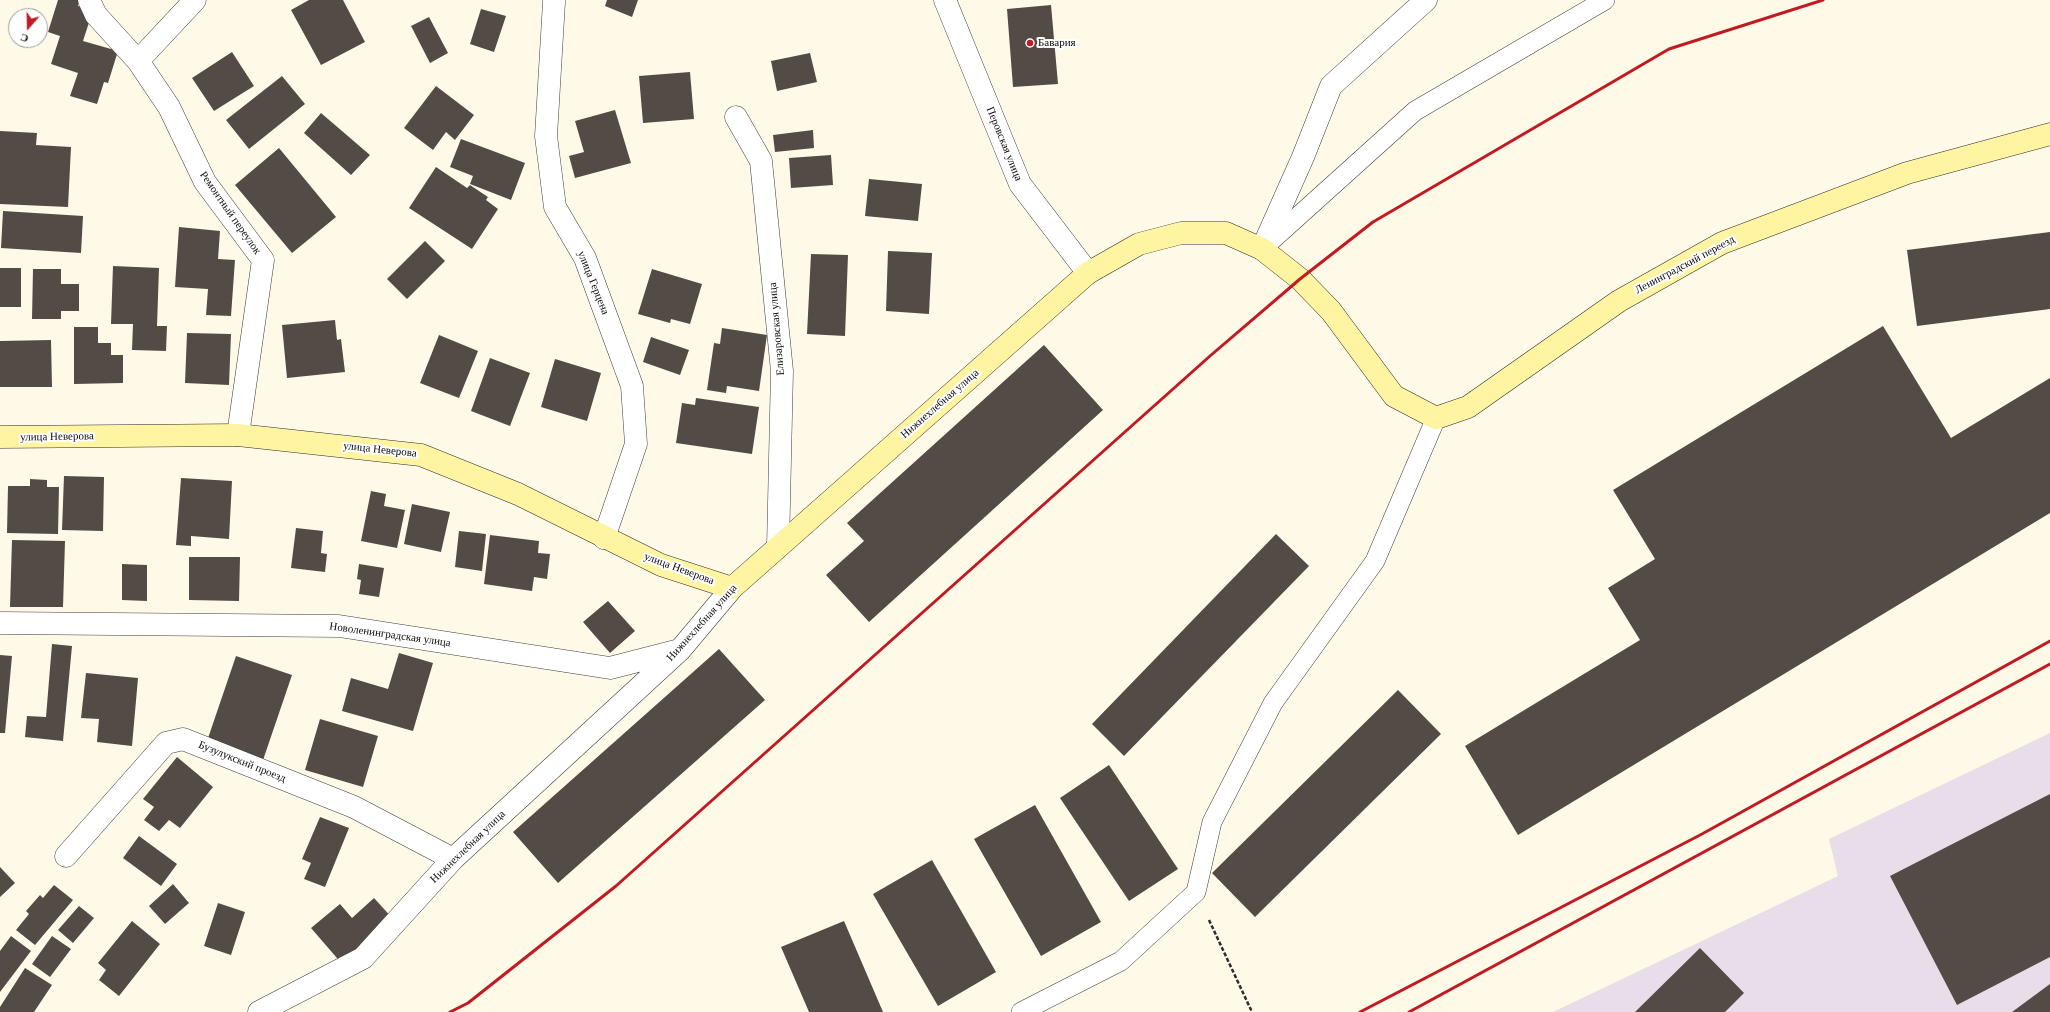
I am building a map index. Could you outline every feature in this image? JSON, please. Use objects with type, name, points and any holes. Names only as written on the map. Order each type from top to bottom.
[{"type":"street","name":"Ремонтный переулок","points":[[89,0],[96,15],[138,61],[169,107],[205,182],[263,260],[238,435]]},
{"type":"street","points":[[138,61],[195,0]]},
{"type":"street","name":"Перовская улица","points":[[945,0],[1020,184],[1088,273]]},
{"type":"street","points":[[1262,249],[1303,157],[1331,86],[1426,0]]},
{"type":"street","name":"улица Герцена","points":[[554,2],[546,136],[555,208],[585,258],[632,386],[636,444],[604,538]]},
{"type":"street","name":"Елизаровская улица","points":[[736,117],[761,161],[782,371],[778,547]]},
{"type":"street","name":"Ленинградский переезд","points":[[1436,418],[1468,407],[1619,300],[1722,243],[1907,173],[2050,134]]},
{"type":"street","name":"Нижнехлебная улица","points":[[260,1012],[363,958],[453,859],[680,650],[732,588],[1088,273],[1140,244],[1181,233],[1226,232],[1262,249],[1300,279],[1331,312],[1394,396],[1436,418]]},
{"type":"street","name":"улица Неверова","points":[[0,437],[238,435],[421,455],[518,494],[661,565],[732,588]]},
{"type":"street","name":"Новоленинградская улица","points":[[0,623],[338,626],[610,668],[680,650]]},
{"type":"street","name":"Бузулукский проезд","points":[[66,856],[166,743],[183,739],[354,807],[453,859]]},
{"type":"lane","points":[[1262,249],[1415,111],[1605,0]]},
{"type":"lane","points":[[1021,1012],[1121,960],[1196,892],[1212,822],[1273,703],[1375,562],[1436,418]]},
{"type":"path","points":[[1196,892],[1252,1012]]},
{"type":"shaded area","points":[[2050,733],[2050,1012],[1553,1012],[1838,876],[1829,839]]},
{"type":"building","points":[[58,0],[80,0],[78,6],[93,10],[83,41],[118,51],[108,83],[104,82],[97,104],[70,96],[78,73],[51,64],[60,36],[48,32]]},
{"type":"building","points":[[309,0],[343,0],[365,42],[321,65],[291,10]]},
{"type":"building","points":[[607,0],[638,0],[632,17],[605,6]]},
{"type":"building","points":[[1051,5],[1058,84],[1013,87],[1007,9]]},
{"type":"building","points":[[481,9],[506,16],[494,52],[470,44]]},
{"type":"building","points":[[429,17],[448,53],[430,63],[411,26]]},
{"type":"building","points":[[232,52],[254,86],[214,111],[192,78]]},
{"type":"building","points":[[810,53],[817,82],[777,91],[771,61]]},
{"type":"building","points":[[690,72],[694,119],[643,123],[639,76]]},
{"type":"building","points":[[282,76],[305,104],[249,149],[226,120]]},
{"type":"building","points":[[436,86],[474,115],[455,140],[446,132],[433,150],[404,128]]},
{"type":"building","points":[[615,110],[631,163],[575,178],[569,156],[584,152],[575,121]]},
{"type":"building","points":[[321,113],[370,155],[351,175],[304,133]]},
{"type":"building","points":[[813,130],[814,148],[775,152],[773,135]]},
{"type":"building","points":[[0,131],[37,133],[36,145],[71,147],[68,207],[0,204]]},
{"type":"building","points":[[461,139],[525,163],[511,200],[470,184],[473,176],[450,167]]},
{"type":"building","points":[[279,148],[336,217],[292,253],[235,185]]},
{"type":"building","points":[[831,155],[833,185],[791,188],[789,158]]},
{"type":"building","points":[[436,167],[467,188],[470,185],[488,197],[486,200],[498,209],[472,249],[409,208]]},
{"type":"building","points":[[869,179],[922,184],[918,221],[865,216]]},
{"type":"building","points":[[3,211],[83,216],[81,253],[1,248]]},
{"type":"building","points":[[179,227],[220,231],[218,259],[235,260],[231,316],[206,315],[208,289],[175,287]]},
{"type":"building","points":[[2050,232],[2050,309],[1917,326],[1907,250]]},
{"type":"building","points":[[425,241],[445,261],[407,299],[387,279]]},
{"type":"building","points":[[888,251],[932,253],[929,314],[886,311]]},
{"type":"building","points":[[811,254],[848,255],[845,336],[807,334]]},
{"type":"building","points":[[113,266],[159,268],[157,326],[167,326],[166,351],[132,350],[133,324],[111,324]]},
{"type":"building","points":[[0,268],[21,268],[21,307],[0,307]]},
{"type":"building","points":[[33,269],[61,269],[61,284],[79,284],[79,311],[61,311],[61,319],[32,319]]},
{"type":"building","points":[[652,269],[702,284],[690,324],[671,319],[670,323],[638,314]]},
{"type":"building","points":[[335,320],[337,340],[341,339],[345,372],[287,378],[282,325]]},
{"type":"building","points":[[1883,326],[1951,438],[2050,378],[2050,513],[1518,835],[1465,746],[1640,640],[1608,588],[1655,559],[1613,490]]},
{"type":"building","points":[[74,327],[98,327],[98,343],[111,343],[111,355],[123,355],[123,383],[74,384]]},
{"type":"building","points":[[722,328],[767,335],[759,391],[727,386],[726,393],[707,390],[714,343],[720,344]]},
{"type":"building","points":[[187,333],[231,334],[229,385],[185,383]]},
{"type":"building","points":[[439,335],[478,351],[459,398],[420,383]]},
{"type":"building","points":[[651,337],[689,350],[680,375],[643,362]]},
{"type":"building","points":[[51,340],[52,387],[0,387],[0,341]]},
{"type":"building","points":[[1044,345],[1103,410],[869,622],[826,575],[864,541],[847,523]]},
{"type":"building","points":[[490,358],[530,373],[510,426],[471,411]]},
{"type":"building","points":[[555,359],[601,373],[587,421],[541,407]]},
{"type":"building","points":[[696,398],[759,407],[752,454],[676,443],[682,403],[695,405]]},
{"type":"building","points":[[64,476],[104,477],[103,531],[62,530]]},
{"type":"building","points":[[181,478],[232,481],[229,539],[191,536],[191,546],[176,545]]},
{"type":"building","points":[[30,479],[47,480],[47,487],[59,487],[58,534],[7,533],[8,486],[30,486]]},
{"type":"building","points":[[371,491],[386,494],[384,506],[405,510],[397,548],[361,541]]},
{"type":"building","points":[[412,504],[450,512],[441,552],[404,544]]},
{"type":"building","points":[[296,528],[323,531],[321,553],[327,554],[325,572],[291,568]]},
{"type":"building","points":[[459,531],[486,534],[482,571],[455,567]]},
{"type":"building","points":[[1276,534],[1309,566],[1124,756],[1092,724]]},
{"type":"building","points":[[490,535],[539,541],[538,553],[550,554],[547,579],[534,577],[532,591],[484,584]]},
{"type":"building","points":[[12,540],[65,541],[63,607],[10,607]]},
{"type":"building","points":[[189,557],[240,557],[239,601],[189,600]]},
{"type":"building","points":[[122,564],[147,565],[147,601],[122,600]]},
{"type":"building","points":[[359,564],[384,568],[379,597],[359,594],[361,580],[357,579]]},
{"type":"building","points":[[608,601],[635,631],[610,653],[583,622]]},
{"type":"building","points":[[52,644],[72,646],[63,741],[25,737],[27,716],[46,717]]},
{"type":"building","points":[[719,649],[765,700],[558,883],[513,832]]},
{"type":"building","points":[[399,653],[433,663],[413,731],[342,711],[351,678],[388,689]]},
{"type":"building","points":[[0,655],[12,656],[5,733],[0,733]]},
{"type":"building","points":[[236,656],[292,675],[261,766],[205,747]]},
{"type":"building","points":[[86,673],[138,678],[132,746],[97,742],[99,719],[81,718]]},
{"type":"building","points":[[1398,690],[1441,734],[1255,917],[1212,873]]},
{"type":"building","points":[[320,719],[378,736],[363,787],[305,770]]},
{"type":"building","points":[[177,757],[213,787],[180,828],[169,820],[159,831],[144,820],[154,807],[143,799]]},
{"type":"building","points":[[1109,765],[1178,869],[1129,901],[1060,798]]},
{"type":"building","points":[[2050,794],[2050,957],[1957,1005],[1890,876]]},
{"type":"building","points":[[1035,805],[1101,922],[1041,956],[974,839]]},
{"type":"building","points":[[320,817],[349,828],[325,887],[304,879],[311,863],[302,859]]},
{"type":"building","points":[[139,836],[177,864],[161,886],[123,858]]},
{"type":"building","points":[[932,860],[996,972],[938,1006],[873,894]]},
{"type":"building","points":[[0,867],[15,883],[0,897]]},
{"type":"building","points":[[173,884],[189,903],[165,924],[149,906]]},
{"type":"building","points":[[54,885],[73,900],[35,945],[16,930],[29,914],[26,911],[40,895],[43,898]]},
{"type":"building","points":[[374,898],[394,920],[343,965],[311,928],[340,904],[352,918]]},
{"type":"building","points":[[218,903],[245,912],[231,955],[204,946]]},
{"type":"building","points":[[79,906],[94,918],[73,943],[58,930]]},
{"type":"building","points":[[132,921],[160,944],[119,996],[99,980],[106,970],[98,963]]},
{"type":"building","points":[[844,921],[883,1012],[809,1012],[781,947]]},
{"type":"building","points":[[11,936],[31,951],[0,992],[0,951]]},
{"type":"building","points":[[52,936],[71,949],[50,977],[32,964]]},
{"type":"building","points":[[1700,948],[1744,993],[1725,1012],[1635,1012]]},
{"type":"building","points":[[25,968],[52,985],[34,1012],[0,1012],[0,1007]]},
{"type":"building","points":[[2050,984],[2050,1012],[2012,1012]]},
{"type":"railway","points":[[450,1012],[468,1003],[616,886],[1210,356],[1300,279],[1373,222],[1669,49],[1823,0]]},
{"type":"railway","points":[[1360,1012],[1702,834],[2050,641]]},
{"type":"railway","points":[[1409,1012],[2050,664]]},
{"type":"place","name":"Бавария","points":[[1030,43]]}]
